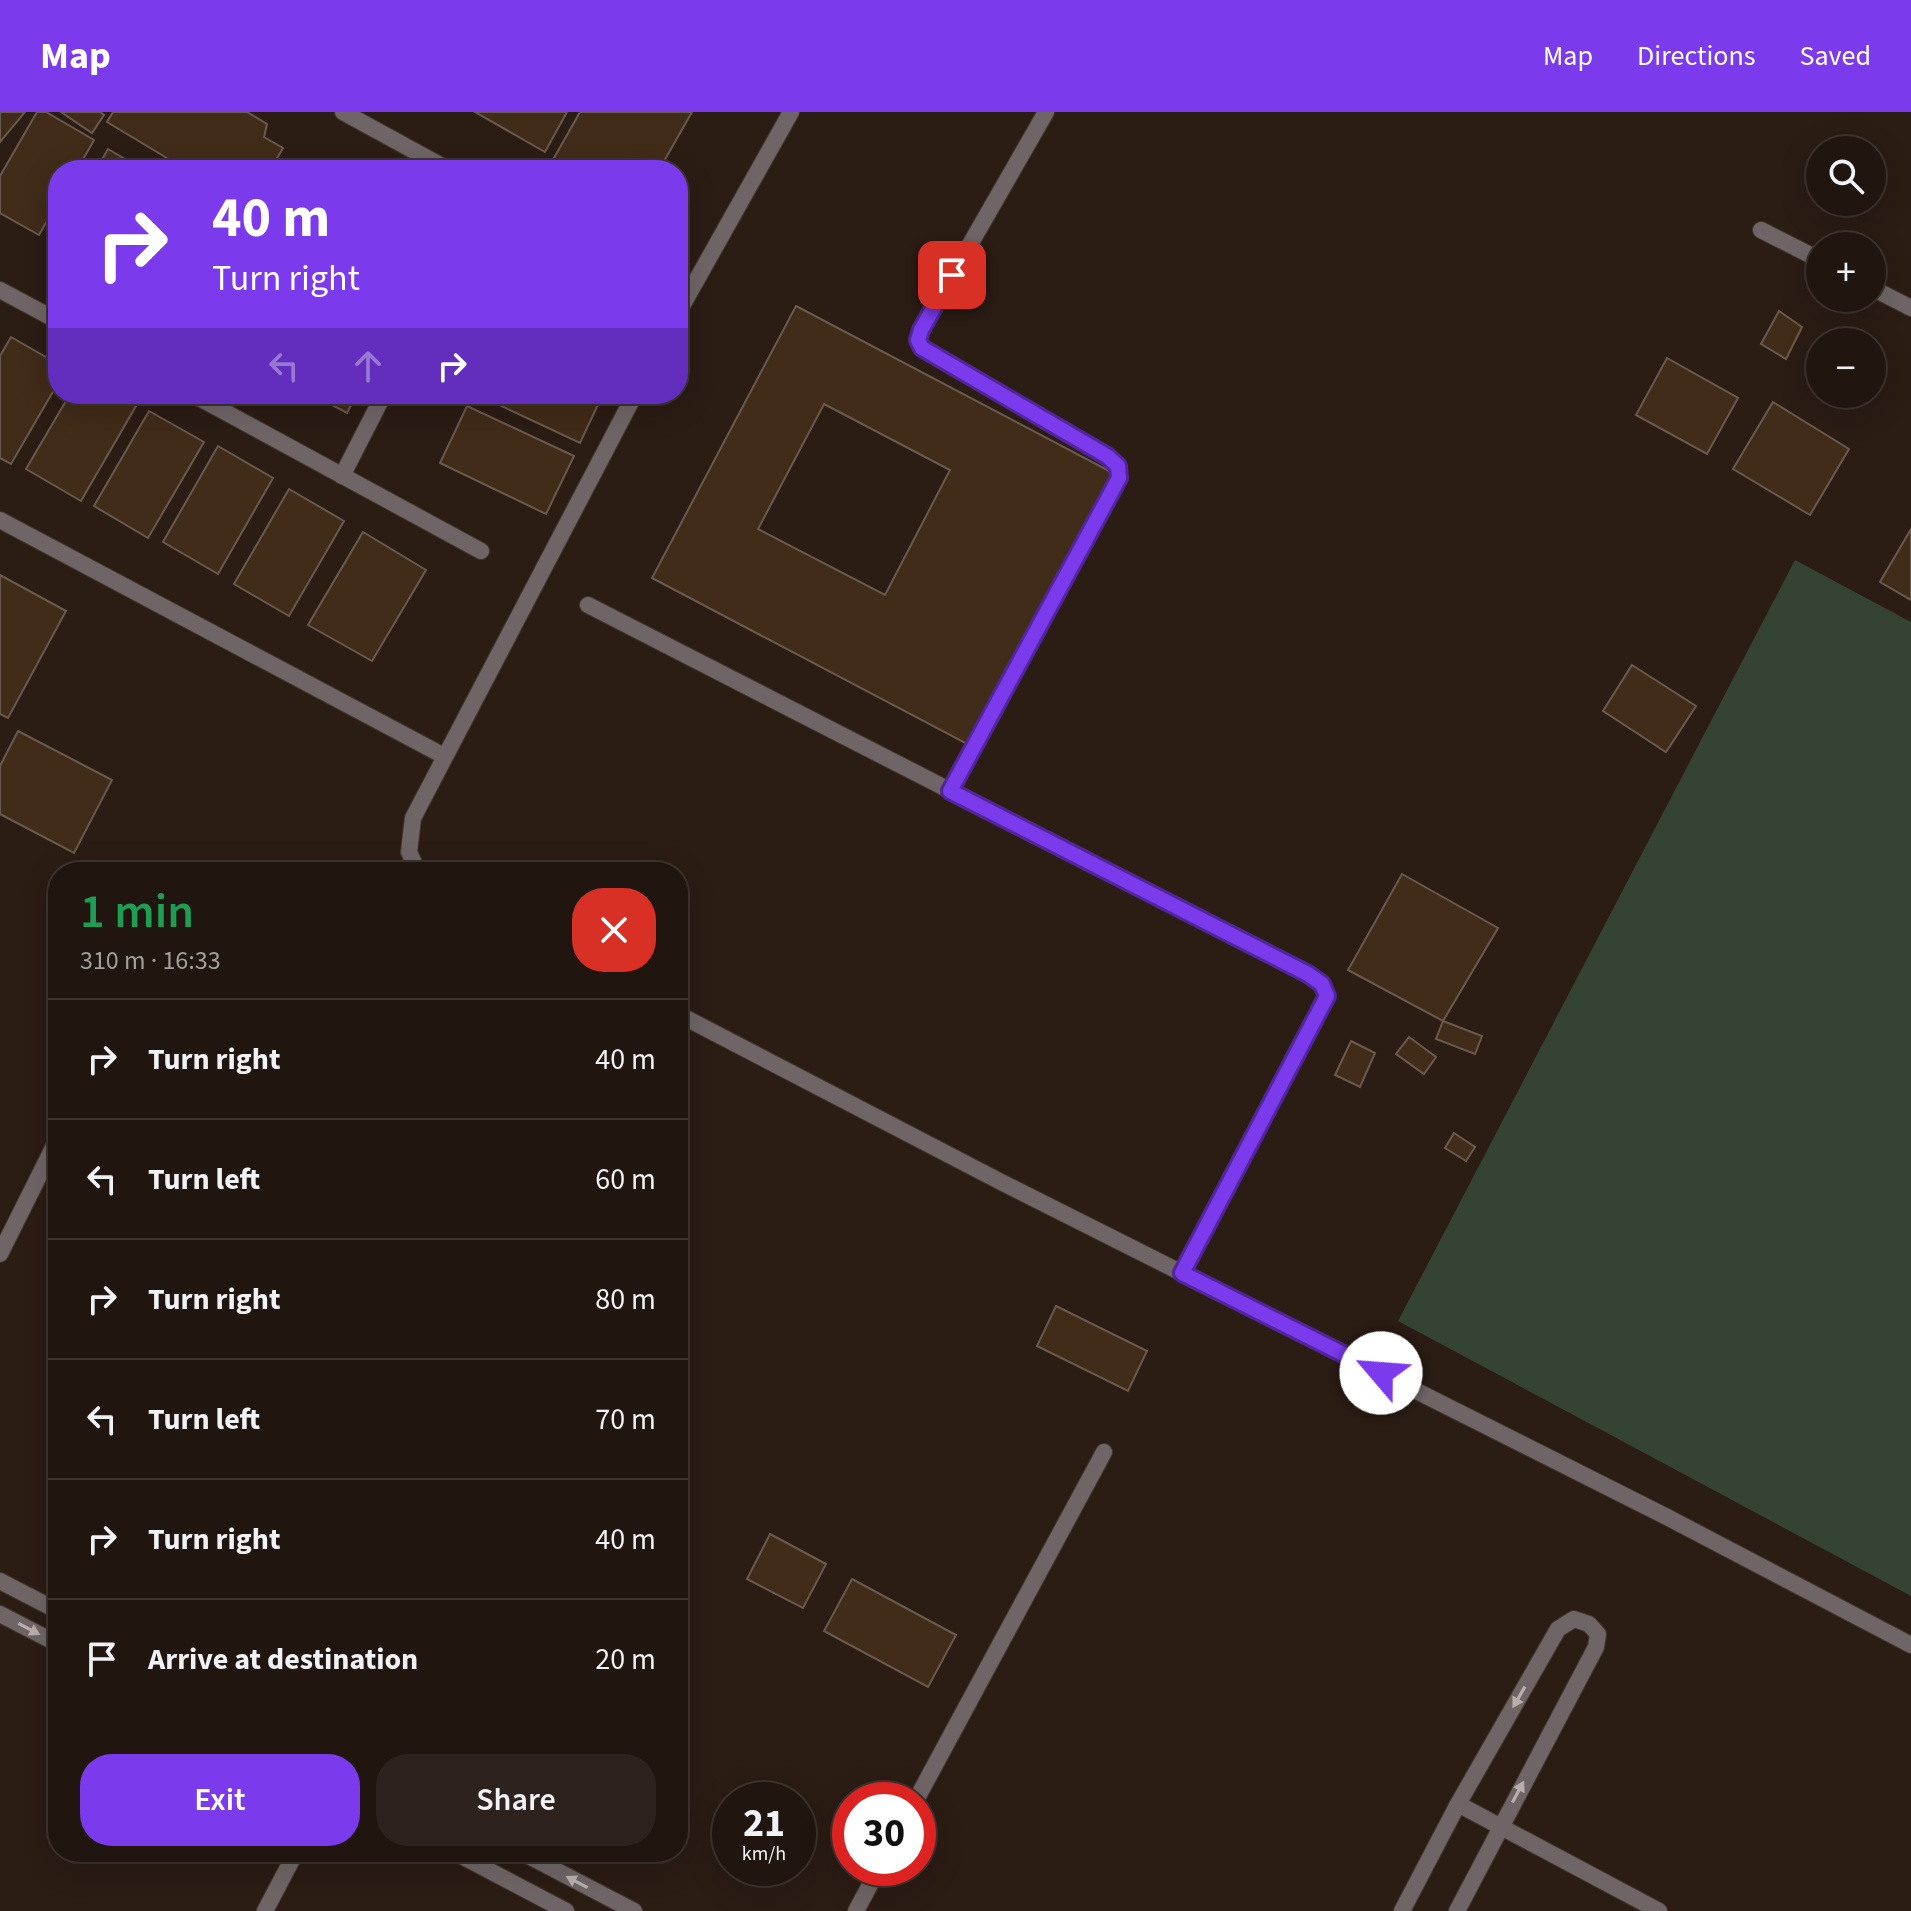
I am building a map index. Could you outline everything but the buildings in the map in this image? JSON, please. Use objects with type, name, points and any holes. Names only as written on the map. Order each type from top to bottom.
[{"type":"street","points":[[343,112],[431,160]]},
{"type":"street","points":[[688,282],[791,112]]},
{"type":"street","points":[[950,791],[1119,478],[1118,466],[1107,456],[922,348],[918,340],[1046,112]]},
{"type":"street","points":[[1761,230],[1806,253]]},
{"type":"street","points":[[0,290],[48,316]]},
{"type":"street","points":[[1886,295],[1911,308]]},
{"type":"street","points":[[210,404],[481,551]]},
{"type":"street","points":[[342,476],[379,404]]},
{"type":"street","points":[[414,862],[409,852],[413,818],[630,404]]},
{"type":"street","points":[[0,520],[444,756]]},
{"type":"street","points":[[588,605],[1308,974],[1322,984],[1327,996],[1182,1273]]},
{"type":"street","points":[[688,1019],[1003,1183],[1667,1517],[1911,1645]]},
{"type":"street","points":[[0,1254],[48,1158]]},
{"type":"street","points":[[926,1782],[1104,1452]]},
{"type":"street","points":[[0,1581],[48,1606]]},
{"type":"street","points":[[0,1614],[48,1639]]},
{"type":"street","points":[[1402,1911],[1458,1804],[1558,1629],[1574,1619],[1589,1624],[1598,1634],[1596,1647],[1457,1911]]},
{"type":"street","points":[[1458,1804],[1659,1911]]},
{"type":"street","points":[[265,1911],[291,1862]]},
{"type":"street","points":[[473,1862],[566,1911]]},
{"type":"street","points":[[540,1862],[634,1911]]},
{"type":"street","points":[[856,1911],[869,1886]]},
{"type":"green space","points":[[1795,560],[1911,622],[1911,1596],[1398,1321]]},
{"type":"route","points":[[952,275],[921,330],[918,340],[922,348],[1107,456],[1118,466],[1119,478],[950,791],[1308,974],[1322,984],[1327,996],[1182,1273],[1381,1373]]}]
